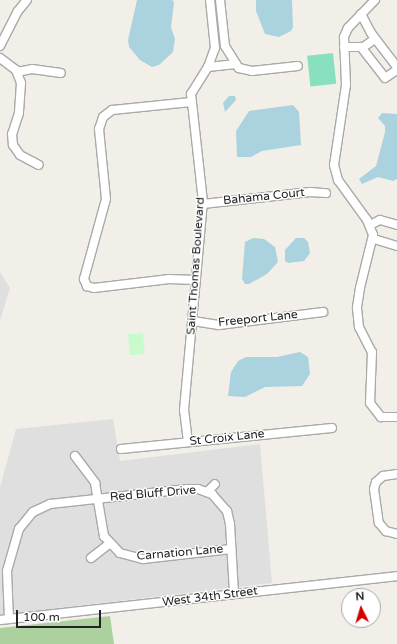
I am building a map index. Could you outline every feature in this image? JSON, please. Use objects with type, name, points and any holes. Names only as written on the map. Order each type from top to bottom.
[{"type":"street","points":[[0,46],[18,11],[27,0]]},
{"type":"street","name":"Saint Thomas Boulevard","points":[[188,442],[184,410],[203,204],[191,94],[208,67],[215,48],[210,0]]},
{"type":"street","points":[[220,0],[225,46],[236,64]]},
{"type":"street","points":[[375,0],[361,14],[346,33],[344,47],[346,85],[334,168],[338,180],[370,225],[374,239],[360,288],[358,319],[372,352],[371,406],[381,417],[397,417]]},
{"type":"street","points":[[344,47],[358,46],[362,48],[383,77],[387,78],[397,69],[361,14]]},
{"type":"street","points":[[362,48],[376,39]]},
{"type":"street","points":[[215,48],[225,46]]},
{"type":"street","points":[[0,58],[17,72],[21,93],[12,134],[12,143],[18,153],[39,165]]},
{"type":"street","points":[[208,67],[236,64],[252,71],[298,66]]},
{"type":"street","points":[[17,72],[32,69],[62,73]]},
{"type":"street","points":[[192,102],[115,110],[103,117],[99,127],[106,199],[84,276],[86,285],[94,288],[168,279],[196,280]]},
{"type":"street","name":"Bahama Court","points":[[203,204],[310,192],[326,193]]},
{"type":"street","points":[[370,225],[380,220],[397,225]]},
{"type":"street","points":[[374,239],[397,246]]},
{"type":"street","name":"Freeport Lane","points":[[193,321],[219,325],[323,312]]},
{"type":"street","name":"St Croix Lane","points":[[121,449],[332,428]]},
{"type":"street","points":[[76,456],[93,478],[98,499],[101,527],[109,544],[91,558]]},
{"type":"street","points":[[397,474],[388,475],[379,479],[374,487],[376,515],[382,527],[397,534]]},
{"type":"street","points":[[215,484],[207,492],[219,500],[227,511],[234,594]]},
{"type":"street","name":"Red Bluff Drive","points":[[9,619],[6,575],[18,531],[25,519],[35,510],[47,505],[192,488],[207,492]]},
{"type":"street","name":"Carnation Lane","points":[[109,544],[124,555],[143,559],[231,549]]},
{"type":"street","name":"West 34th Street","points":[[0,620],[397,576]]},
{"type":"shaded area","points":[[0,272],[10,288],[0,321]]},
{"type":"shaded area","points":[[113,419],[120,461],[260,444],[272,583],[0,615],[0,487],[16,429]]},
{"type":"green space","points":[[333,53],[336,84],[310,87],[307,56]]},
{"type":"green space","points":[[143,333],[145,354],[130,355],[128,334]]},
{"type":"green space","points":[[110,616],[114,644],[0,644],[0,628]]},
{"type":"water","points":[[137,0],[172,0],[174,2],[171,27],[175,39],[173,52],[159,65],[152,67],[140,60],[129,47],[128,40]]},
{"type":"water","points":[[256,0],[292,0],[293,27],[291,31],[279,37],[265,34],[256,11]]},
{"type":"water","points":[[229,96],[235,96],[236,100],[225,112],[223,103]]},
{"type":"water","points":[[293,105],[299,112],[301,145],[262,151],[251,157],[237,157],[236,131],[249,111]]},
{"type":"water","points":[[382,113],[397,114],[397,179],[393,181],[378,177],[362,184],[359,179],[376,166],[385,132],[385,126],[378,118]]},
{"type":"water","points":[[253,238],[264,239],[275,247],[278,262],[267,274],[249,284],[245,284],[242,279],[245,242]]},
{"type":"water","points":[[296,238],[304,238],[308,242],[310,253],[304,261],[288,263],[285,261],[285,250]]},
{"type":"water","points":[[300,352],[308,357],[310,374],[302,386],[265,387],[245,397],[228,396],[231,372],[238,361],[246,357],[277,357]]}]
